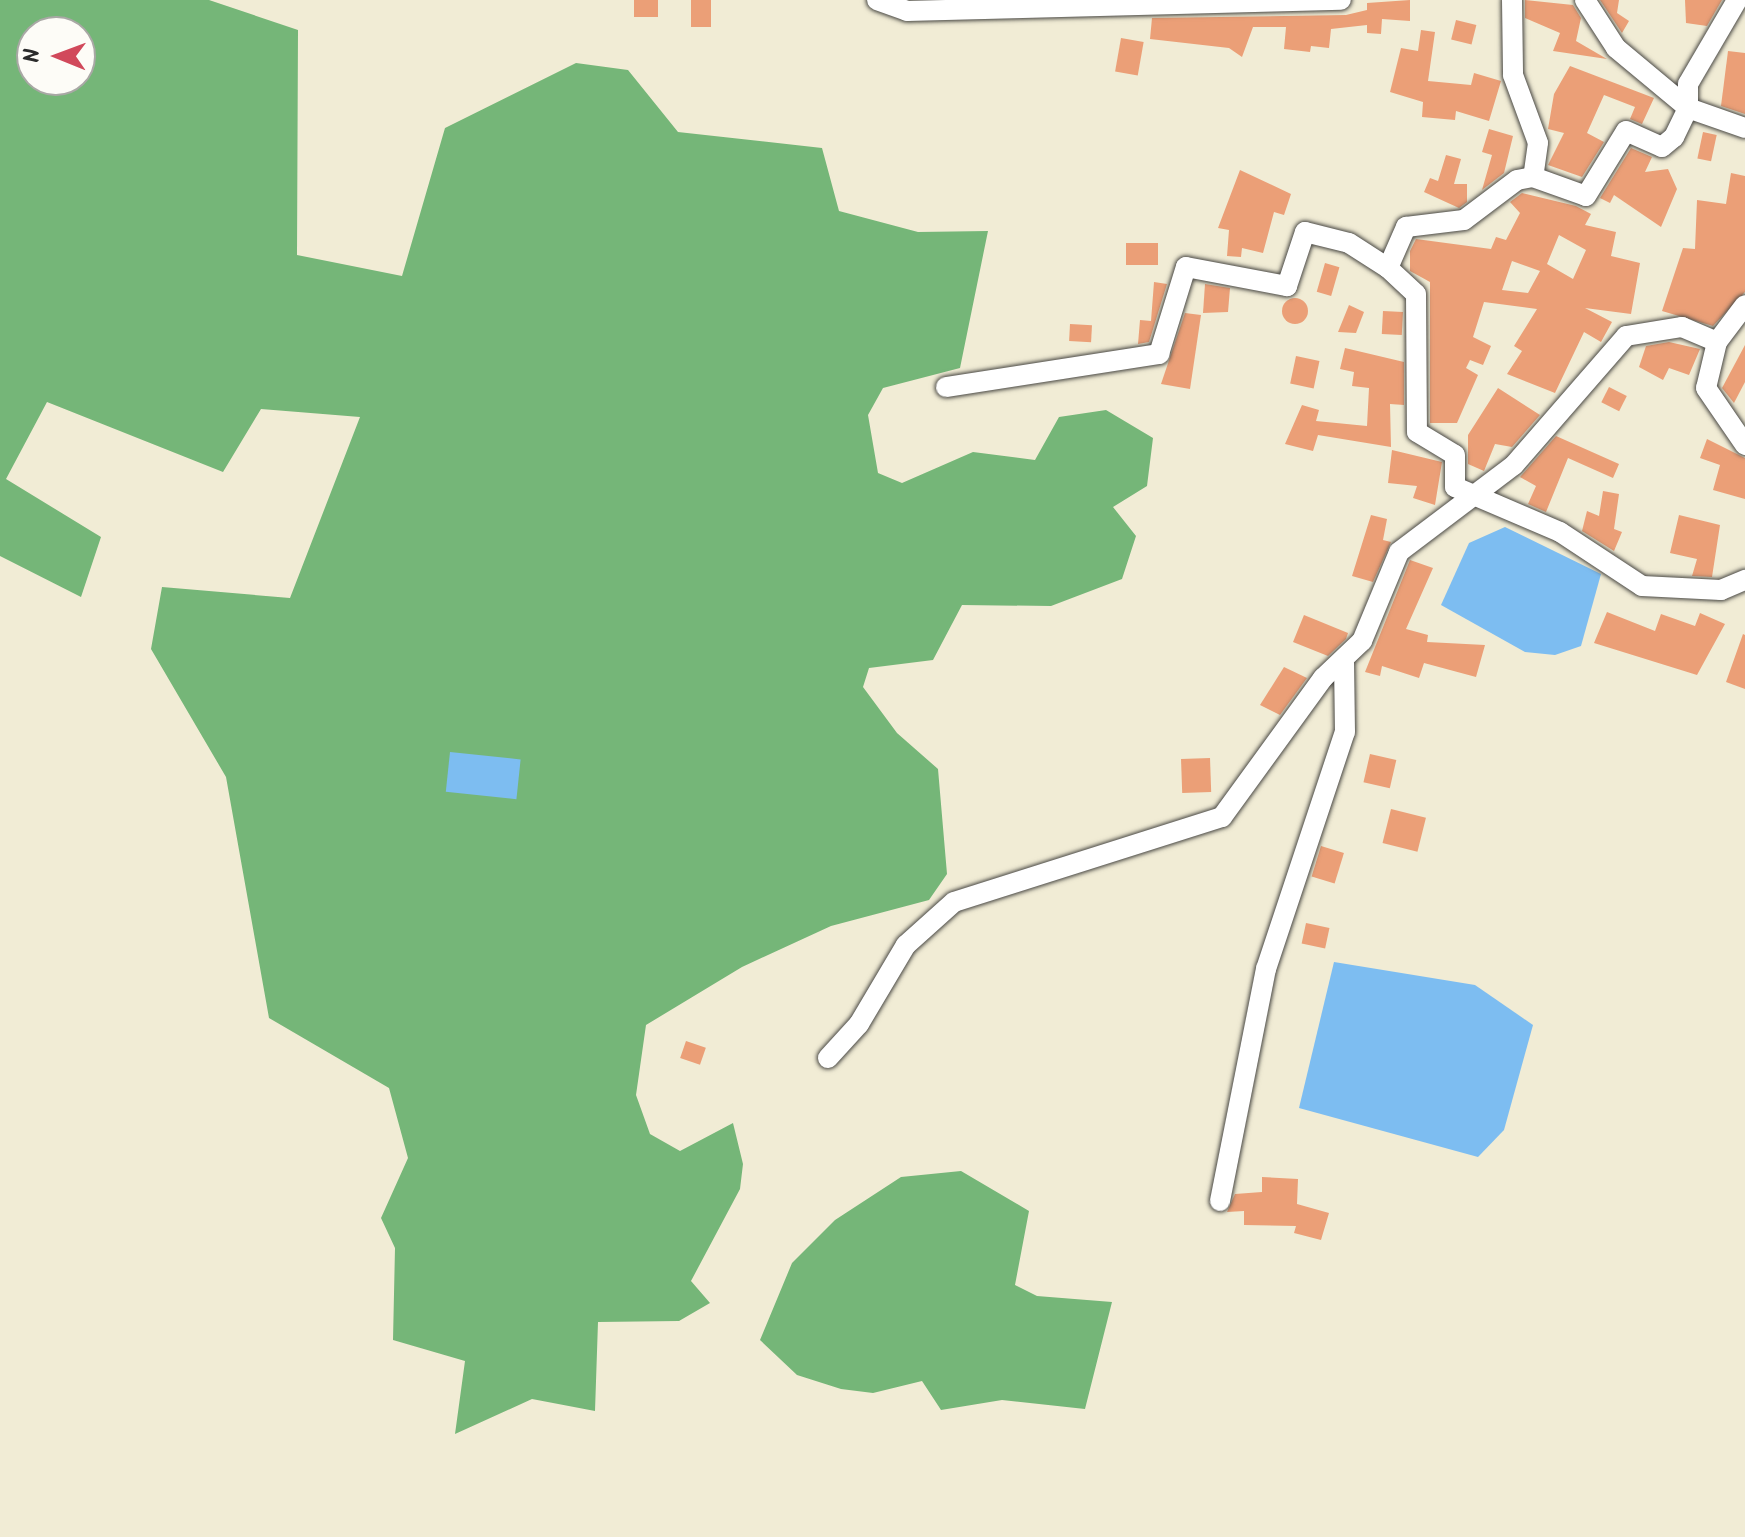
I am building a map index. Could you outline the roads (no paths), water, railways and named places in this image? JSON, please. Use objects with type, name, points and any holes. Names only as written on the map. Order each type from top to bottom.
[{"type":"street","points":[[877,0],[907,11],[1341,0]]},
{"type":"street","points":[[1388,268],[1406,227],[1464,220],[1533,177],[1538,143],[1513,75],[1512,0]]},
{"type":"street","points":[[1585,0],[1616,48],[1688,108],[1745,128]]},
{"type":"street","points":[[1533,177],[1586,196],[1626,131],[1662,147],[1688,108],[1688,84],[1737,0]]},
{"type":"street","points":[[946,387],[1159,354],[1186,267],[1287,286],[1305,232],[1349,243],[1388,268],[1416,294],[1417,432],[1455,455],[1455,487],[1560,532],[1642,586],[1721,590],[1745,580]]},
{"type":"street","points":[[1745,305],[1717,342],[1706,388],[1745,445]]},
{"type":"street","points":[[828,1058],[859,1024],[906,945],[954,902],[1222,817],[1323,678],[1344,663],[1381,603],[1399,552],[1514,465],[1626,336],[1682,327],[1717,342]]},
{"type":"street","points":[[1220,1201],[1266,969],[1345,732],[1344,663]]},
{"type":"water","points":[[1505,527],[1601,574],[1581,646],[1555,655],[1525,652],[1441,605],[1469,543]]},
{"type":"water","points":[[450,752],[521,759],[516,799],[446,792]]},
{"type":"water","points":[[1334,962],[1475,985],[1533,1025],[1504,1130],[1478,1157],[1299,1108]]}]
